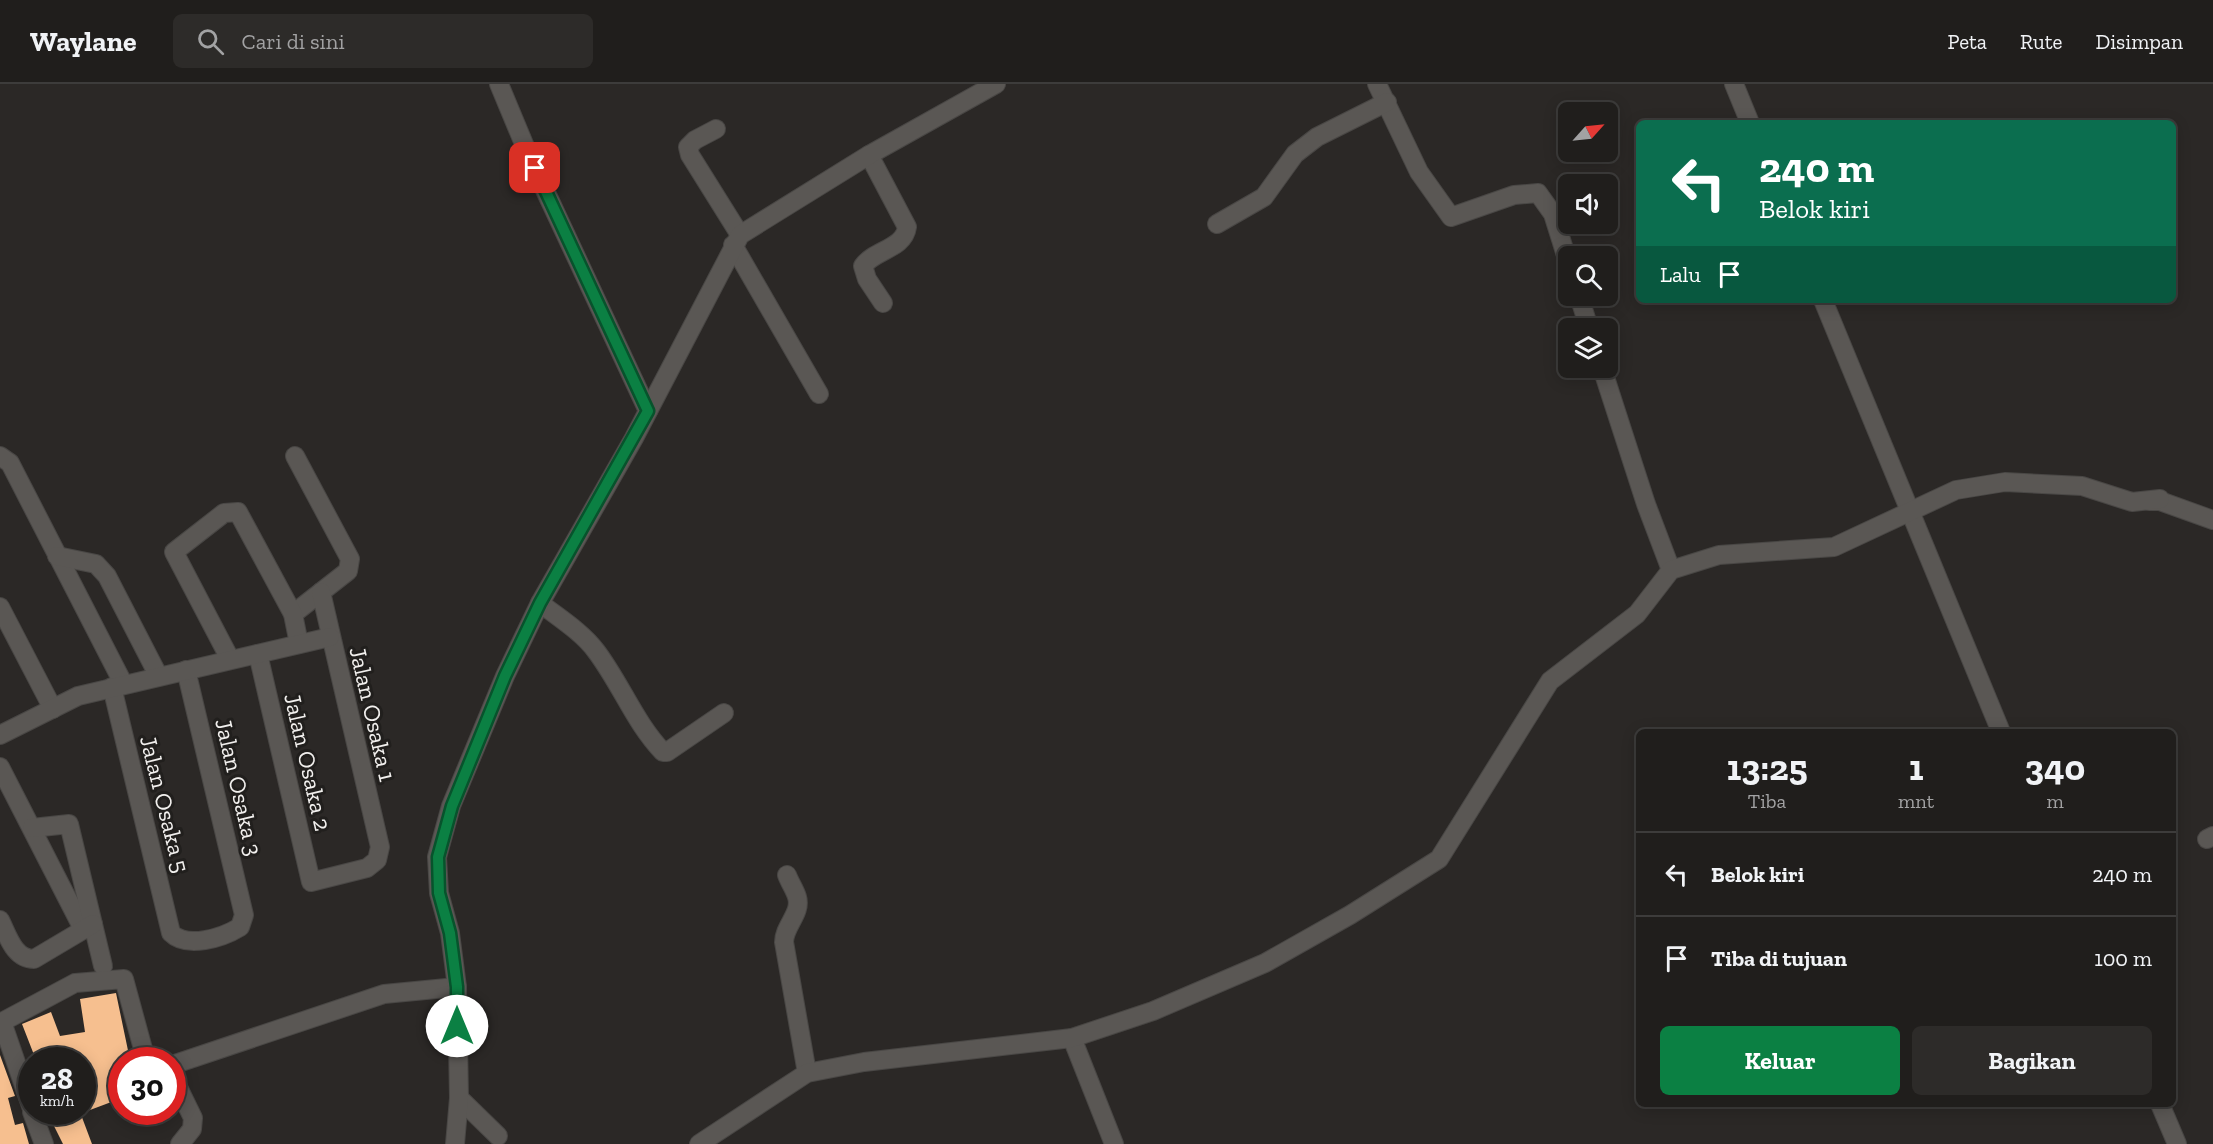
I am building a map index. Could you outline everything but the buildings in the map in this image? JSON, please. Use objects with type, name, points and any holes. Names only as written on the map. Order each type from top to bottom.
[{"type":"street","points":[[499,84],[529,156],[648,411]]},
{"type":"street","points":[[455,1144],[459,1098],[457,987],[450,933],[439,893],[438,857],[452,806],[505,676],[540,603],[648,411],[736,240],[869,155],[996,84]]},
{"type":"street","points":[[1377,84],[1419,172],[1451,217],[1514,195],[1538,193],[1553,214],[1563,246]]},
{"type":"street","points":[[1734,84],[1749,120]]},
{"type":"street","points":[[1216,225],[1264,197],[1295,154],[1317,137],[1387,102]]},
{"type":"street","points":[[716,129],[695,140],[688,147],[690,155],[819,394]]},
{"type":"street","points":[[869,155],[907,227],[902,240],[868,260],[863,267],[867,279],[883,303]]},
{"type":"street","points":[[1824,303],[2000,729]]},
{"type":"street","points":[[1605,378],[1646,504],[1671,570]]},
{"type":"street","name":"Jalan Osaka 5","points":[[0,456],[10,463],[57,556],[117,685],[171,933]]},
{"type":"street","points":[[293,614],[348,571],[350,559],[295,456]]},
{"type":"street","points":[[699,1144],[807,1073],[864,1062],[1072,1038],[1154,1011],[1264,963],[1350,915],[1439,859],[1550,681],[1637,614],[1671,570],[1719,555],[1834,547],[1956,490],[2005,482],[2082,486],[2132,502],[2160,500],[2213,520]]},
{"type":"street","points":[[230,659],[174,552],[224,513],[238,512],[293,614],[300,644]]},
{"type":"street","points":[[57,556],[96,564],[107,576],[158,675]]},
{"type":"street","name":"Jalan Osaka 1","points":[[311,882],[367,868],[377,860],[380,847],[321,592]]},
{"type":"street","points":[[540,603],[584,636],[597,652],[644,729],[663,752],[667,752],[724,713]]},
{"type":"street","points":[[0,607],[53,709]]},
{"type":"street","points":[[0,735],[78,696],[158,675],[330,637]]},
{"type":"street","name":"Jalan Osaka 2","points":[[258,654],[311,882]]},
{"type":"street","name":"Jalan Osaka 3","points":[[171,933],[179,941],[188,942],[230,933],[240,927],[244,915],[186,670]]},
{"type":"street","points":[[0,767],[88,927],[103,966]]},
{"type":"street","points":[[32,828],[69,824],[88,927]]},
{"type":"street","points":[[787,875],[798,899],[798,907],[784,933],[784,942],[807,1073]]},
{"type":"street","points":[[0,920],[17,953],[25,959],[34,959],[88,927]]},
{"type":"street","points":[[18,1069],[2,1022],[75,983],[124,979],[142,1047]]},
{"type":"street","points":[[186,1060],[384,994],[457,987]]},
{"type":"street","points":[[1072,1038],[1114,1144]]},
{"type":"street","points":[[459,1098],[498,1136]]},
{"type":"street","points":[[180,1144],[192,1129],[193,1118],[186,1104]]},
{"type":"street","points":[[2161,1107],[2177,1144]]},
{"type":"street","points":[[37,1125],[44,1144]]},
{"type":"route","points":[[457,1026],[457,987],[450,933],[439,893],[438,857],[452,806],[505,676],[540,603],[648,411],[535,168]]}]
